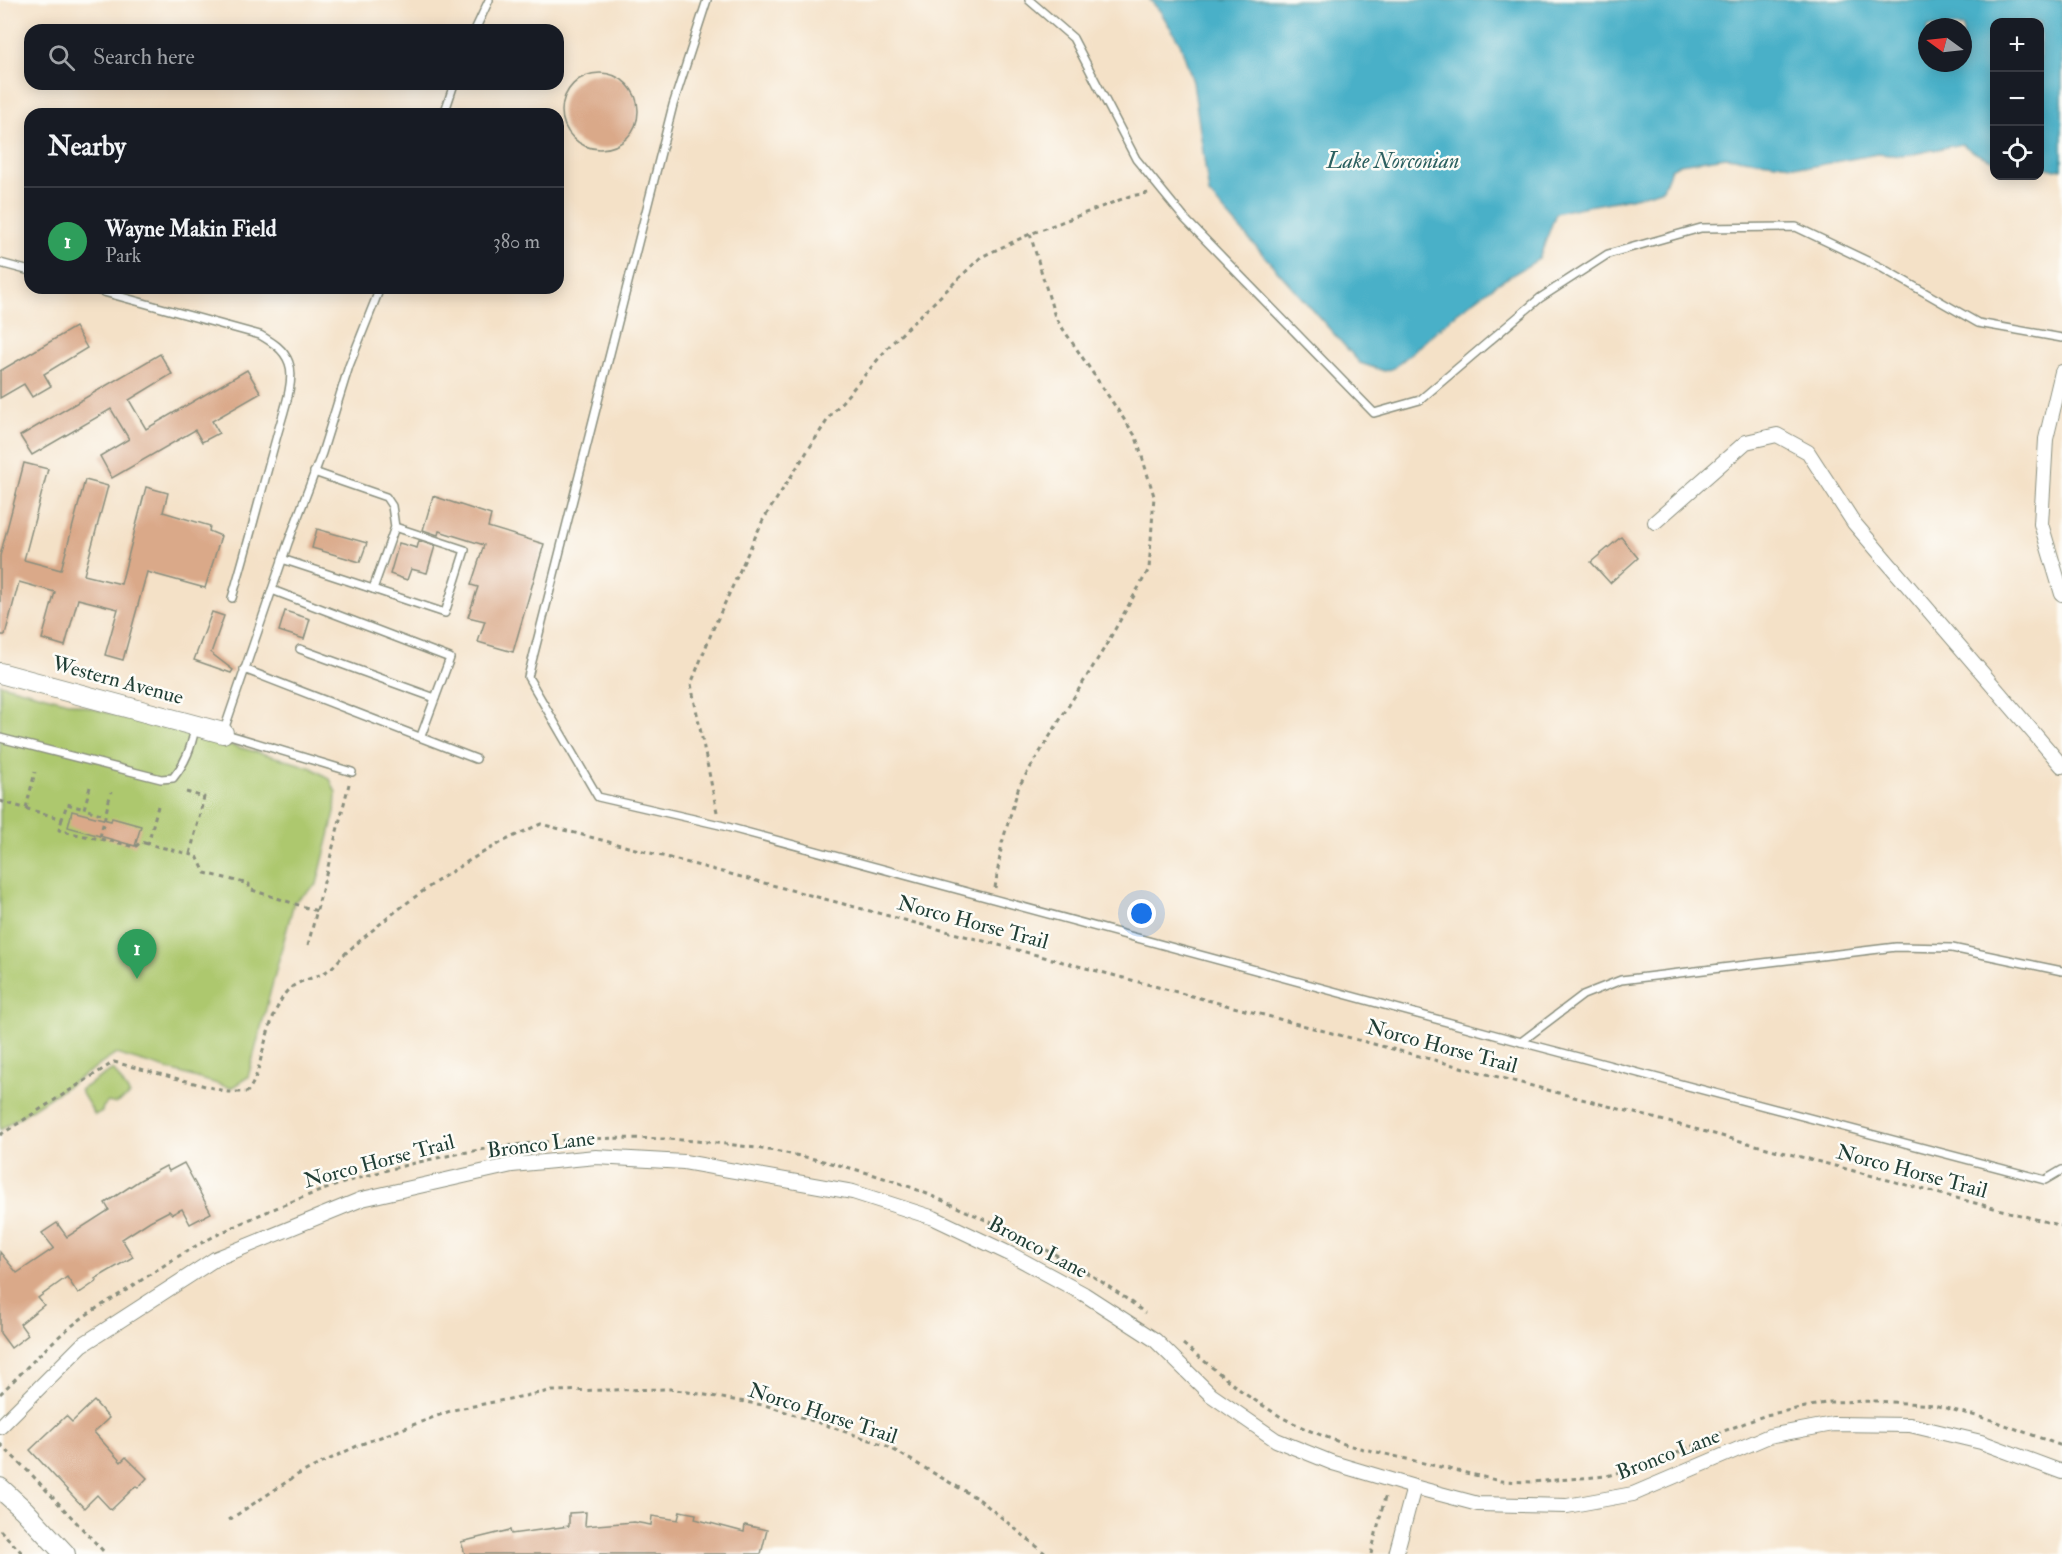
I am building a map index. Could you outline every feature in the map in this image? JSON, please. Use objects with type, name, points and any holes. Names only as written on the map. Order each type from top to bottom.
[{"type":"street","points":[[2062,372],[2046,439],[2041,524],[2062,594]]},
{"type":"street","points":[[1655,522],[1746,442],[1777,435],[1808,452],[1854,523],[2062,766]]},
{"type":"street","name":"Western Avenue","points":[[0,673],[223,733]]},
{"type":"street","name":"Bronco Lane","points":[[0,1427],[82,1345],[215,1259],[362,1199],[513,1165],[596,1157],[684,1162],[853,1192],[934,1218],[1012,1255],[1093,1300],[1155,1340],[1210,1395],[1275,1440],[1389,1480],[1478,1504],[1567,1506],[1633,1494],[1769,1436],[1833,1424],[1910,1425],[1981,1442],[2062,1472]]},
{"type":"street","points":[[1396,1554],[1414,1487]]},
{"type":"street","points":[[0,1488],[65,1554]]},
{"type":"lane","points":[[478,24],[489,0]]},
{"type":"lane","points":[[707,0],[673,105],[528,676],[598,797],[720,825],[1521,1042],[2045,1180],[2062,1170]]},
{"type":"lane","points":[[1029,0],[1073,38],[1136,159],[1185,219],[1374,413],[1420,400],[1540,298],[1608,254],[1701,228],[1796,227],[1882,268],[1978,323],[2062,338]]},
{"type":"lane","points":[[446,108],[452,90]]},
{"type":"lane","points":[[0,263],[24,269]]},
{"type":"lane","points":[[111,294],[260,335],[279,347],[290,363],[291,379],[286,402],[252,534],[232,598]]},
{"type":"lane","points":[[352,772],[223,733],[349,366],[378,294]]},
{"type":"lane","points":[[314,472],[386,497],[392,506],[395,527],[373,589]]},
{"type":"lane","points":[[282,559],[445,613],[465,550],[395,527]]},
{"type":"lane","points":[[272,590],[450,658],[421,736]]},
{"type":"lane","points":[[300,649],[435,698]]},
{"type":"lane","points":[[244,669],[476,759]]},
{"type":"lane","points":[[0,738],[161,779],[173,778],[182,767],[189,754],[196,726]]},
{"type":"lane","points":[[1521,1042],[1582,995],[1621,980],[1896,947],[1952,948],[2062,971]]},
{"type":"path","points":[[720,825],[692,684],[713,629],[763,520],[830,416],[891,344],[981,257],[1030,234],[1130,196],[1162,191]]},
{"type":"path","points":[[993,900],[1002,843],[1019,786],[1105,647],[1149,569],[1154,496],[1136,437],[1055,317],[1030,234]]},
{"type":"path","points":[[26,808],[35,772]]},
{"type":"path","points":[[308,945],[352,772]]},
{"type":"path","points":[[84,809],[90,787]]},
{"type":"path","points":[[100,837],[111,792]]},
{"type":"path","points":[[186,792],[204,797],[190,854]]},
{"type":"path","points":[[0,801],[62,819]]},
{"type":"path","points":[[105,815],[67,804],[59,830],[83,836],[100,837],[135,847],[141,842],[197,856],[205,873],[249,884],[249,889],[317,911]]},
{"type":"path","points":[[148,844],[158,806]]},
{"type":"path","name":"Norco Horse Trail","points":[[0,1135],[114,1062],[228,1092],[247,1092],[256,1076],[275,1014],[285,993],[295,984],[330,970],[344,954],[373,930],[462,865],[541,824],[2062,1227]]},
{"type":"path","name":"Norco Horse Trail","points":[[0,1394],[74,1324],[167,1263],[211,1238],[305,1195],[426,1160],[466,1152],[564,1139],[662,1139],[733,1146],[803,1157],[901,1184],[1013,1232],[1107,1285],[1149,1317]]},
{"type":"path","points":[[1175,1338],[1245,1394],[1281,1417],[1308,1430],[1347,1445],[1500,1481],[1531,1482],[1607,1476],[1673,1455],[1724,1431],[1766,1415],[1830,1402],[1877,1401],[1934,1405],[1992,1420],[2062,1446]]},
{"type":"path","name":"Norco Horse Trail","points":[[229,1520],[297,1475],[359,1445],[453,1410],[550,1391],[671,1389],[768,1406],[885,1445],[980,1500],[1046,1554]]},
{"type":"path","points":[[0,1444],[106,1554]]},
{"type":"path","points":[[1371,1554],[1389,1480]]},
{"type":"path","points":[[0,1530],[23,1554]]},
{"type":"green space","points":[[0,684],[283,759],[312,768],[330,779],[336,793],[335,812],[317,884],[294,902],[248,1077],[231,1088],[116,1054],[0,1130]]},
{"type":"green space","points":[[113,1069],[130,1095],[116,1104],[108,1102],[102,1111],[95,1115],[80,1090]]},
{"type":"water","name":"Lake Norconian","points":[[1150,0],[2062,0],[2062,169],[2044,167],[2044,18],[1990,18],[1990,159],[1962,144],[1904,156],[1877,154],[1809,167],[1726,157],[1680,164],[1671,169],[1663,189],[1636,197],[1556,213],[1539,259],[1497,284],[1457,313],[1394,368],[1384,371],[1360,363],[1209,194],[1193,82],[1180,43],[1160,11]]},
{"type":"building","points":[[600,73],[621,79],[632,90],[637,104],[637,118],[632,132],[615,146],[600,149],[585,146],[573,138],[565,126],[562,108],[565,96],[573,84],[585,76]]},
{"type":"building","points":[[75,327],[87,348],[44,374],[51,386],[32,397],[24,384],[0,398],[0,371]]},
{"type":"building","points":[[160,354],[172,374],[129,400],[146,429],[247,370],[261,393],[212,421],[219,433],[202,442],[195,430],[112,478],[100,456],[129,439],[111,409],[32,455],[20,436]]},
{"type":"building","points":[[24,463],[48,469],[24,560],[61,570],[85,480],[108,486],[84,575],[121,584],[146,487],[168,493],[163,512],[210,526],[209,531],[221,536],[205,588],[147,572],[123,660],[105,655],[118,609],[78,599],[65,646],[42,639],[55,592],[19,582],[5,635],[0,635],[0,556]]},
{"type":"building","points":[[433,496],[491,515],[488,527],[544,544],[513,652],[478,642],[485,621],[468,617],[478,587],[471,585],[484,545],[439,531],[438,535],[423,530]]},
{"type":"building","points":[[317,529],[367,543],[360,562],[312,548]]},
{"type":"building","points":[[1621,537],[1638,558],[1610,583],[1591,562]]},
{"type":"building","points":[[419,541],[435,546],[427,573],[411,569],[407,580],[390,574],[399,543],[417,548]]},
{"type":"building","points":[[285,611],[310,619],[304,639],[279,631]]},
{"type":"building","points":[[212,612],[224,616],[211,653],[233,670],[231,673],[194,660]]},
{"type":"building","points":[[72,811],[141,826],[135,846],[68,827]]},
{"type":"building","points":[[184,1163],[211,1213],[190,1224],[182,1209],[172,1214],[169,1211],[122,1239],[133,1257],[95,1279],[97,1281],[78,1294],[67,1277],[38,1298],[44,1305],[20,1324],[28,1335],[11,1348],[0,1333],[0,1252],[17,1273],[54,1248],[42,1233],[57,1223],[67,1237],[109,1210],[105,1203],[140,1180],[166,1166],[169,1171]]},
{"type":"building","points":[[94,1401],[109,1418],[94,1432],[121,1462],[126,1457],[147,1478],[111,1510],[97,1495],[84,1508],[30,1450],[66,1416],[72,1422]]},
{"type":"building","points":[[680,1511],[696,1514],[695,1519],[744,1532],[745,1525],[767,1530],[761,1554],[465,1554],[461,1542],[510,1530],[511,1534],[569,1526],[569,1513],[586,1512],[585,1526],[634,1522],[651,1525],[652,1516],[678,1520]]},
{"type":"place","name":"Wayne Makin Field","points":[[137,979]]}]
